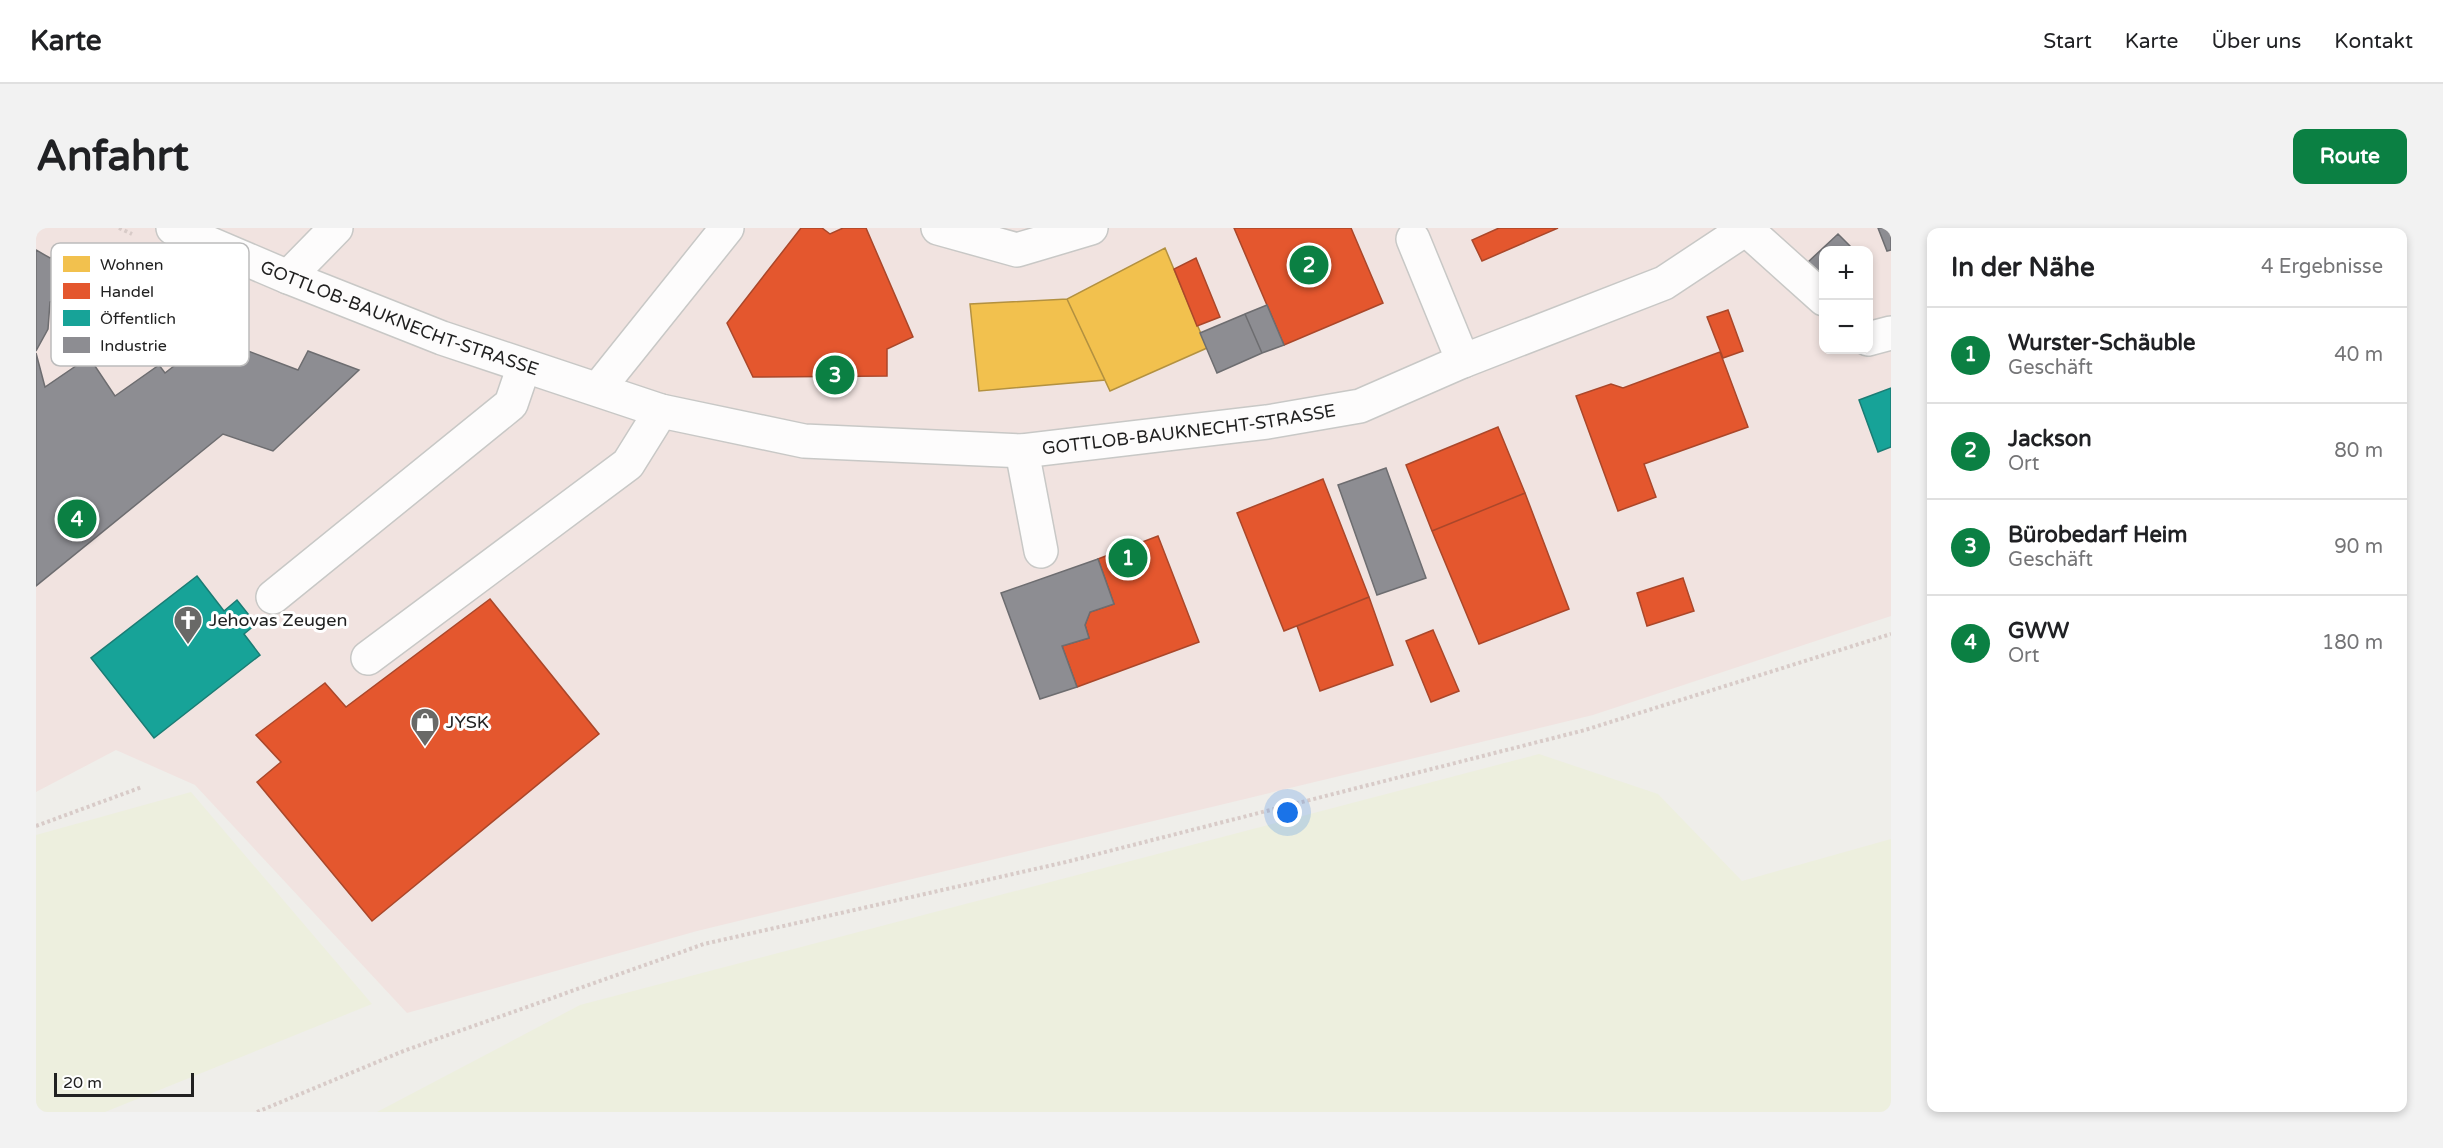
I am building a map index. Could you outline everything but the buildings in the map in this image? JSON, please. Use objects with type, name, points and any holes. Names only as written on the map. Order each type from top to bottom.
[{"type":"street","name":"GOTTLOB-BAUKNECHT-STRASSE","points":[[173,228],[208,243]]},
{"type":"street","points":[[288,277],[336,228]]},
{"type":"street","points":[[598,389],[727,228]]},
{"type":"street","points":[[938,228],[1017,250],[1091,228]]},
{"type":"street","name":"GOTTLOB-BAUKNECHT-STRASSE","points":[[249,260],[442,338],[661,411],[804,441],[1022,451],[1267,422],[1360,406],[1463,361],[1664,282],[1747,228]]},
{"type":"street","points":[[1747,228],[1819,294]]},
{"type":"street","points":[[1413,239],[1463,361]]},
{"type":"street","points":[[1873,338],[1891,333]]},
{"type":"street","points":[[273,597],[511,404],[524,366]]},
{"type":"street","points":[[368,658],[628,464],[661,411]]},
{"type":"street","points":[[1022,451],[1041,551]]},
{"type":"path","points":[[257,1112],[406,1050],[704,944],[1066,862],[1585,730],[1891,634]]},
{"type":"path","points":[[36,826],[142,787]]},
{"type":"shaded area","points":[[36,228],[1891,228],[1891,616],[1593,715],[697,931],[407,1013],[195,785],[116,750],[36,792]]},
{"type":"green space","points":[[1539,754],[1658,794],[1742,881],[1891,839],[1891,1112],[377,1112],[580,1005]]},
{"type":"green space","points":[[191,792],[372,1004],[105,1112],[36,1112],[36,835]]},
{"type":"place","name":"Jackson","points":[[1309,265]]},
{"type":"place","name":"Bürobedarf Heim","points":[[835,375]]},
{"type":"place","name":"GWW","points":[[77,519]]},
{"type":"place","name":"Wurster-Schäuble","points":[[1128,558]]},
{"type":"place","name":"Jehovas Zeugen","points":[[188,646]]},
{"type":"place","name":"JYSK","points":[[425,748]]}]
